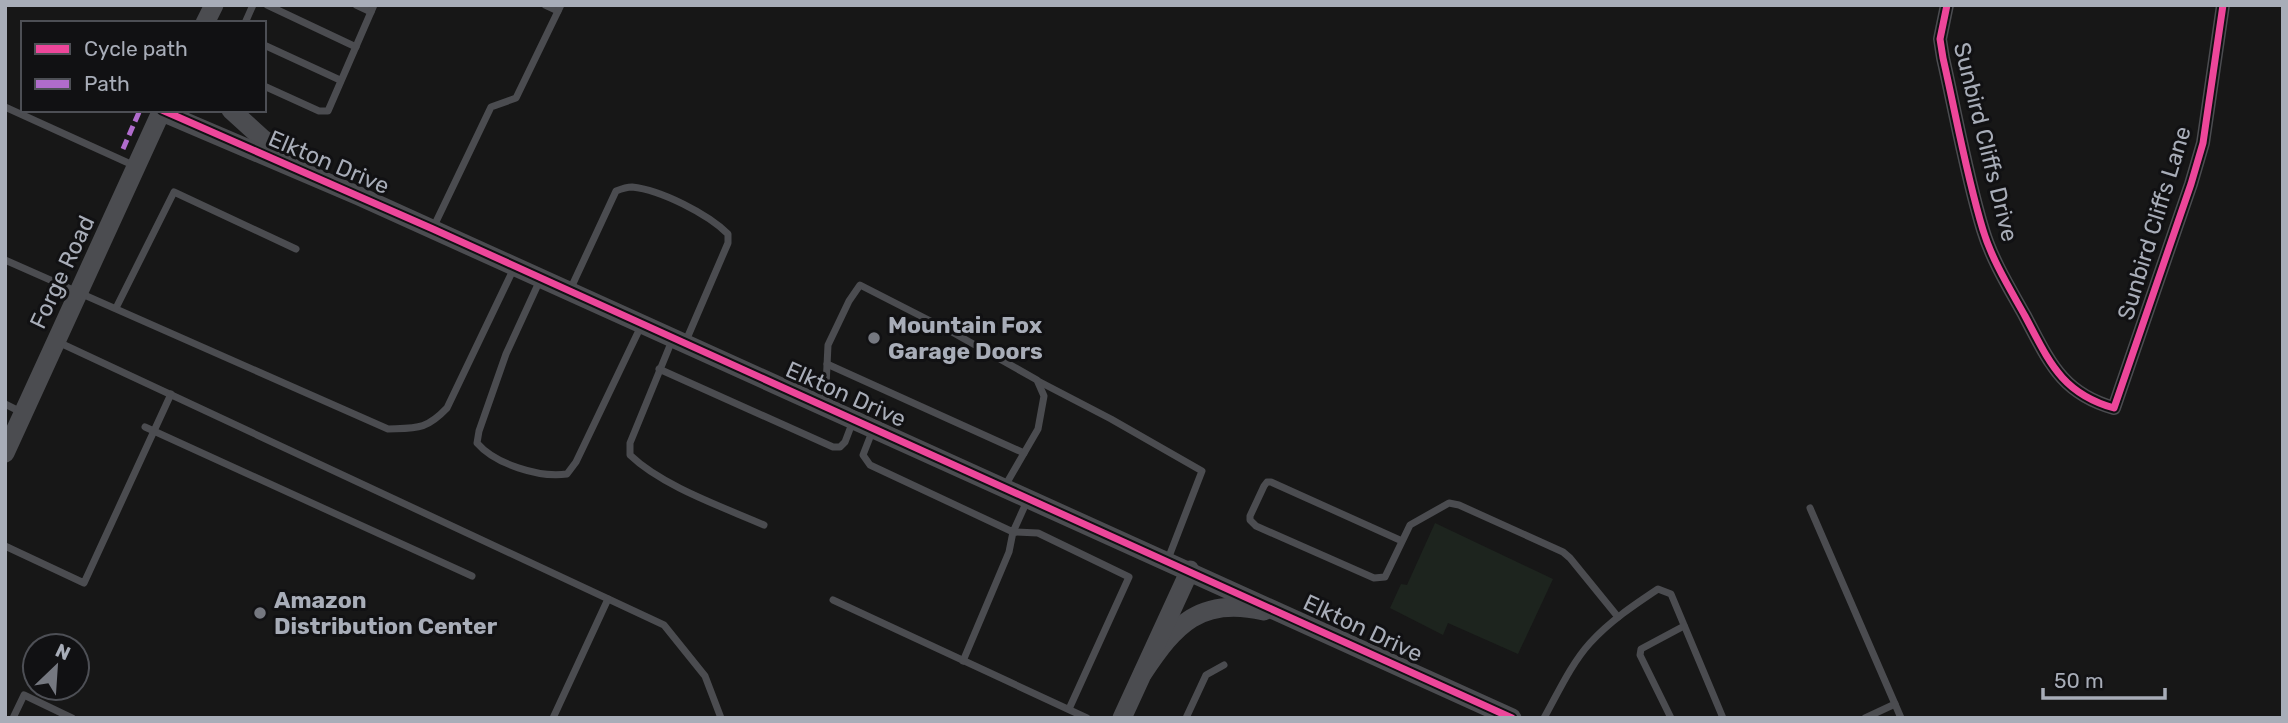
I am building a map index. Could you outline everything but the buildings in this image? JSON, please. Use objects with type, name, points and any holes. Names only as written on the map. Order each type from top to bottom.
[{"type":"street","points":[[206,21],[214,5]]},
{"type":"street","name":"Sunbird Cliffs Drive","points":[[1947,5],[1940,39],[1943,58],[1983,232],[2052,366],[2069,386],[2092,401],[2114,408]]},
{"type":"street","name":"Sunbird Cliffs Lane","points":[[2114,408],[2203,143],[2223,5]]},
{"type":"street","name":"Forge Road","points":[[5,453],[162,112]]},
{"type":"street","name":"Elkton Drive","points":[[164,112],[433,229],[1512,718]]},
{"type":"street","points":[[233,112],[263,139],[359,196]]},
{"type":"street","points":[[1122,718],[1190,570]]},
{"type":"street","points":[[1143,673],[1174,631],[1206,611],[1255,609],[1295,618]]},
{"type":"lane","points":[[246,21],[253,5]]},
{"type":"lane","points":[[267,5],[356,47]]},
{"type":"lane","points":[[266,87],[319,111],[328,111],[372,9],[356,5]]},
{"type":"lane","points":[[433,229],[491,107],[516,98],[559,8],[545,5]]},
{"type":"lane","points":[[266,46],[340,80]]},
{"type":"lane","points":[[5,107],[136,167]]},
{"type":"lane","points":[[570,291],[615,191],[630,187],[693,209],[728,234],[728,243],[679,340],[660,369],[630,443],[631,456],[641,466],[696,495],[764,525]]},
{"type":"lane","points":[[116,308],[174,192],[296,249]]},
{"type":"lane","points":[[5,260],[388,429],[421,428],[435,420],[447,408],[515,266]]},
{"type":"lane","points":[[541,278],[506,354],[479,431],[477,443],[486,454],[505,463],[555,476],[566,474],[576,462],[642,324]]},
{"type":"lane","points":[[825,406],[828,345],[849,301],[860,285],[952,332],[1202,471],[1168,561]]},
{"type":"lane","points":[[57,341],[664,625],[705,676],[721,718]]},
{"type":"lane","points":[[827,364],[1024,453]]},
{"type":"lane","points":[[660,369],[833,447],[840,447],[845,442],[854,419]]},
{"type":"lane","points":[[1005,487],[1038,429],[1044,396],[1037,380]]},
{"type":"lane","points":[[5,546],[84,583],[171,394]]},
{"type":"lane","points":[[5,404],[24,413]]},
{"type":"lane","points":[[145,427],[472,576]]},
{"type":"lane","points":[[873,428],[863,455],[870,466],[1013,532],[1038,533],[1129,577],[1069,709]]},
{"type":"lane","points":[[1402,541],[1271,482],[1264,486],[1250,516],[1252,523],[1374,578],[1385,577],[1415,520],[1449,503],[1459,505],[1563,552],[1618,617]]},
{"type":"lane","points":[[963,661],[1029,498]]},
{"type":"lane","points":[[1810,508],[1901,718]]},
{"type":"lane","points":[[1544,718],[1589,644],[1618,617],[1658,589],[1671,593],[1723,718]]},
{"type":"lane","points":[[553,718],[608,599]]},
{"type":"lane","points":[[833,600],[1087,718]]},
{"type":"lane","points":[[1671,718],[1640,654],[1644,645],[1684,626]]},
{"type":"lane","points":[[1186,718],[1206,675],[1224,665]]},
{"type":"lane","points":[[13,718],[24,695],[72,718]]},
{"type":"lane","points":[[1865,718],[1895,704]]},
{"type":"shaded area","points":[[1435,523],[1553,579],[1518,654],[1448,623],[1443,635],[1390,608],[1401,584],[1407,585]]},
{"type":"marked path","points":[[123,149],[139,112]]},
{"type":"cycle path","points":[[1947,5],[1940,39],[1943,58],[1971,188],[1991,252],[2059,373],[2081,394],[2114,408],[2203,143],[2223,5]]},
{"type":"cycle path","points":[[167,112],[433,229],[1512,718]]},
{"type":"place","name":"Mountain Fox Garage Doors","points":[[874,338]]},
{"type":"place","name":"Amazon Distribution Center","points":[[260,613]]}]
